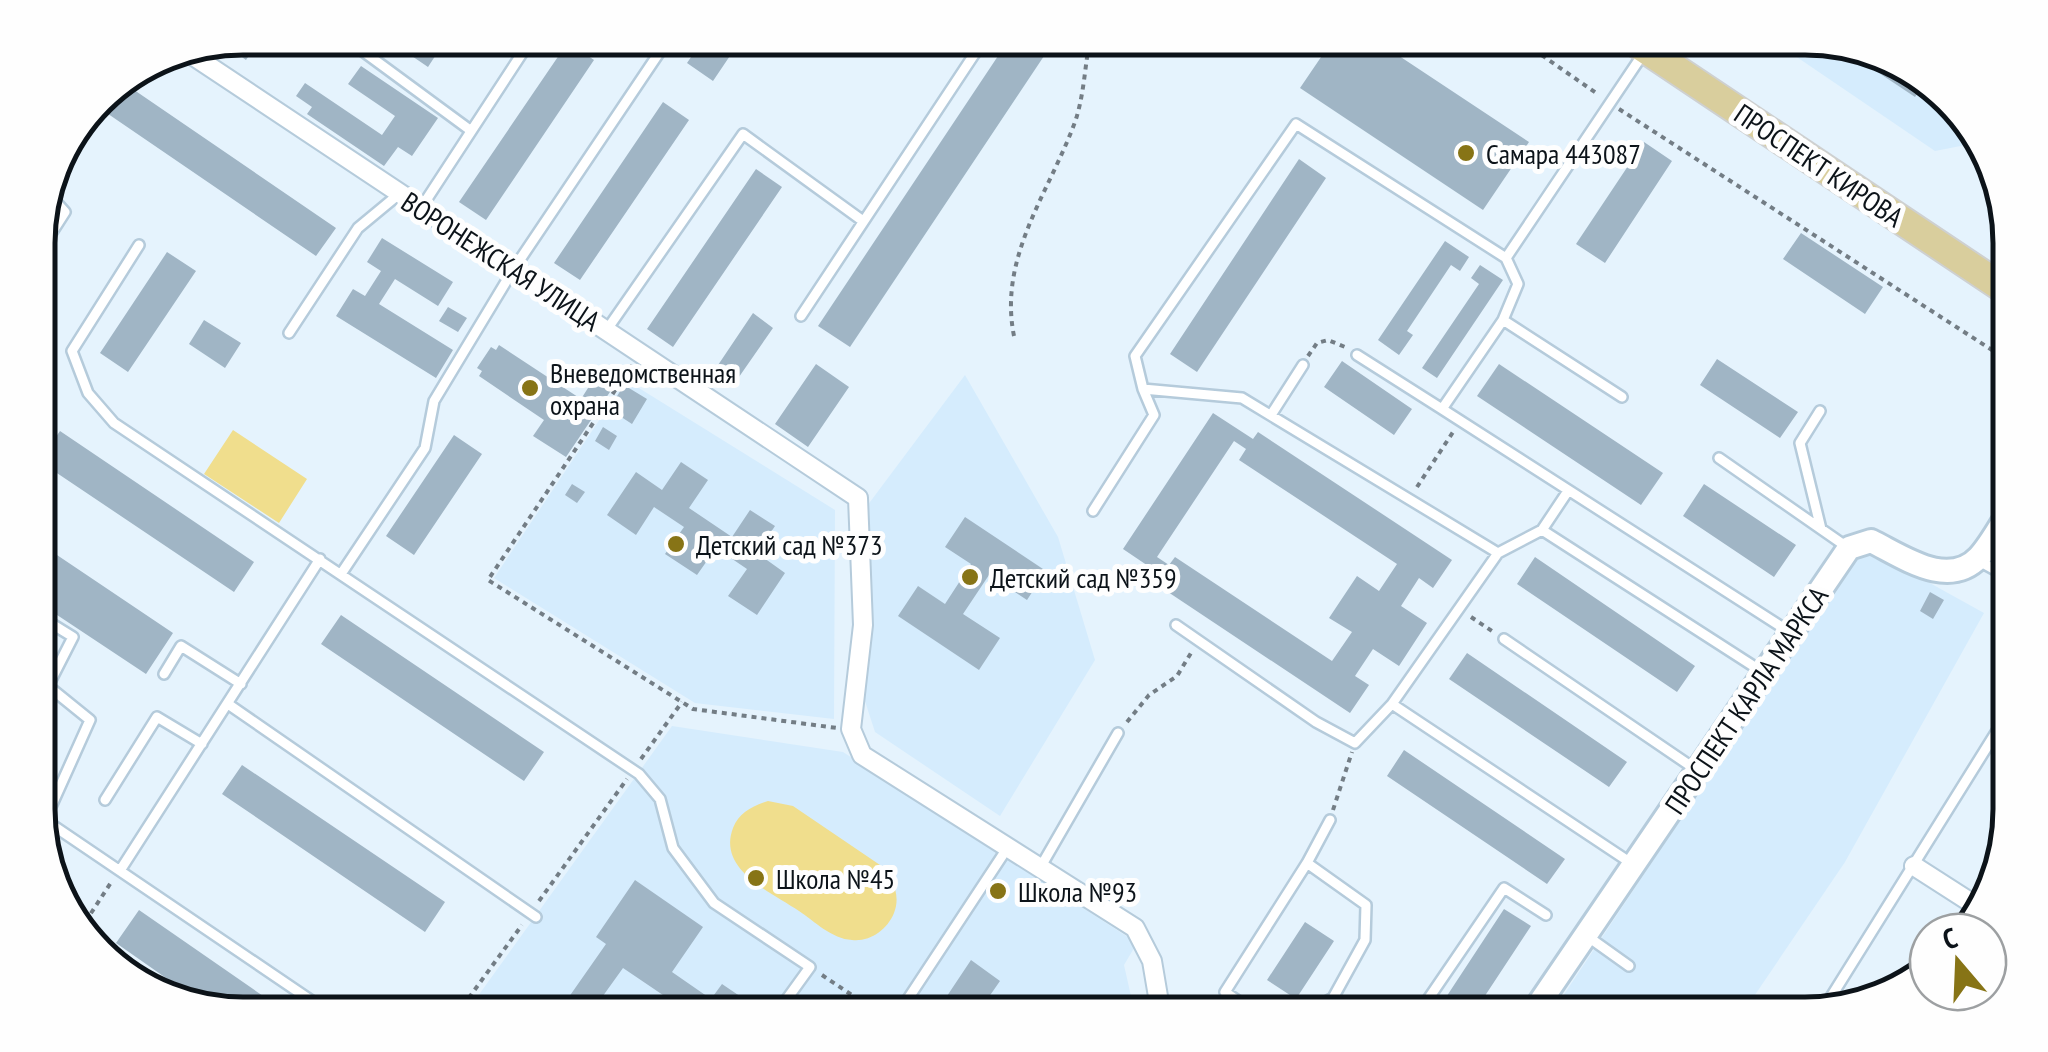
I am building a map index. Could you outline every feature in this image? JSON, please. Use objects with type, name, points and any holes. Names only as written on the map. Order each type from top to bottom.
[{"type":"main road","name":"ПРОСПЕКТ КИРОВА","points":[[1656,55],[1993,281]]},
{"type":"street","name":"ВОРОНЕЖСКАЯ УЛИЦА","points":[[199,60],[858,498],[863,625],[851,730]]},
{"type":"street","points":[[1849,548],[1871,541],[1931,570],[1954,572],[1977,559],[1993,536]]},
{"type":"street","name":"ПРОСПЕКТ КАРЛА МАРКСА","points":[[1544,997],[1849,548]]},
{"type":"street","points":[[851,730],[862,755],[1135,928],[1152,961],[1157,997]]},
{"type":"street","points":[[1914,866],[1969,901]]},
{"type":"lane","points":[[368,55],[470,130]]},
{"type":"lane","points":[[421,208],[521,55]]},
{"type":"lane","points":[[341,574],[425,448],[434,401],[513,270],[658,55]]},
{"type":"lane","points":[[801,316],[974,55]]},
{"type":"lane","points":[[1506,258],[1610,103],[1632,55]]},
{"type":"lane","points":[[1093,511],[1154,416],[1135,356],[1296,124],[1506,258],[1518,284],[1503,320],[1442,409]]},
{"type":"lane","points":[[606,331],[743,134],[864,220]]},
{"type":"lane","points":[[289,332],[358,228],[399,194]]},
{"type":"lane","points":[[139,245],[72,351],[88,392],[114,424],[633,770],[660,799],[673,848],[714,903],[810,967],[788,997]]},
{"type":"lane","points":[[1503,320],[1622,397]]},
{"type":"lane","points":[[1357,355],[1791,633]]},
{"type":"lane","points":[[1271,415],[1302,366]]},
{"type":"lane","points":[[1143,389],[1242,398],[1498,554]]},
{"type":"lane","points":[[1820,411],[1800,442],[1821,529]]},
{"type":"lane","points":[[1720,458],[1849,548]]},
{"type":"lane","points":[[1176,624],[1316,722],[1354,743],[1392,704],[1498,554],[1542,530],[1568,491]]},
{"type":"lane","points":[[1542,530],[1764,673]]},
{"type":"lane","points":[[120,869],[320,559]]},
{"type":"lane","points":[[1977,559],[1993,568]]},
{"type":"lane","points":[[55,626],[72,637],[55,672]]},
{"type":"lane","points":[[1504,639],[1698,771]]},
{"type":"lane","points":[[164,674],[181,646],[241,684]]},
{"type":"lane","points":[[55,692],[90,720],[55,791]]},
{"type":"lane","points":[[228,704],[533,915]]},
{"type":"lane","points":[[1392,704],[1633,865]]},
{"type":"lane","points":[[104,800],[157,717],[202,744]]},
{"type":"lane","points":[[1040,868],[1118,733]]},
{"type":"lane","points":[[1833,994],[1993,738]]},
{"type":"lane","points":[[1232,997],[1224,992],[1330,820]]},
{"type":"lane","points":[[56,827],[306,997]]},
{"type":"lane","points":[[909,997],[1008,848]]},
{"type":"lane","points":[[1307,863],[1366,905],[1365,940],[1334,997]]},
{"type":"lane","points":[[1430,997],[1504,888],[1546,914]]},
{"type":"lane","points":[[1587,936],[1629,966]]},
{"type":"path","points":[[1014,336],[1008,308],[1016,263],[1076,120],[1087,55]]},
{"type":"path","points":[[1541,55],[1993,351]]},
{"type":"path","points":[[1302,366],[1317,344],[1328,340],[1357,355]]},
{"type":"path","points":[[640,353],[488,580],[694,710],[851,730]]},
{"type":"path","points":[[1409,499],[1460,421]]},
{"type":"path","points":[[1459,609],[1504,639]]},
{"type":"path","points":[[1118,733],[1149,695],[1177,676],[1198,640]]},
{"type":"path","points":[[470,997],[533,915],[682,702]]},
{"type":"path","points":[[1330,820],[1354,743]]},
{"type":"path","points":[[89,916],[120,869]]},
{"type":"path","points":[[810,967],[855,997]]},
{"type":"shaded area","points":[[1794,55],[1817,55],[1865,65],[1909,87],[1946,119],[1965,145],[1935,151]]},
{"type":"shaded area","name":"Детский сад №359","points":[[965,375],[1058,537],[1095,660],[1000,816],[875,732],[863,695],[870,617],[867,506]]},
{"type":"shaded area","name":"Детский сад №373","points":[[626,380],[835,510],[834,719],[695,703],[494,578]]},
{"type":"shaded area","points":[[233,430],[307,479],[279,523],[204,474]]},
{"type":"shaded area","points":[[1872,551],[1984,613],[1845,862],[1754,997],[1562,997],[1855,557]]},
{"type":"shaded area","name":"Школа №45","points":[[672,726],[843,752],[1137,943],[1124,965],[1131,997],[477,997]]},
{"type":"shaded area","points":[[768,801],[793,806],[885,870],[897,900],[891,919],[882,930],[859,940],[837,936],[739,868],[730,843],[733,828],[747,811]]},
{"type":"building","points":[[410,55],[436,55],[428,67]]},
{"type":"building","points":[[559,55],[587,55],[594,60],[486,220],[459,202]]},
{"type":"building","points":[[692,55],[731,55],[713,81],[687,63]]},
{"type":"building","points":[[999,55],[1045,55],[850,347],[818,326]]},
{"type":"building","points":[[1322,55],[1398,55],[1529,142],[1483,210],[1300,88]]},
{"type":"building","points":[[361,66],[438,118],[412,156],[398,147],[384,166],[307,114],[312,107],[296,96],[305,83],[382,135],[395,116],[348,84]]},
{"type":"building","points":[[1870,67],[1909,87],[1917,93],[1915,97]]},
{"type":"building","points":[[135,90],[336,228],[316,256],[107,114]]},
{"type":"building","points":[[663,102],[689,120],[580,280],[554,263]]},
{"type":"building","points":[[1644,142],[1672,161],[1605,263],[1576,244]]},
{"type":"building","points":[[1299,159],[1326,178],[1197,372],[1170,354]]},
{"type":"building","points":[[756,169],[782,187],[673,347],[647,329]]},
{"type":"building","points":[[1801,233],[1883,287],[1865,314],[1783,259]]},
{"type":"building","points":[[382,238],[453,282],[438,306],[395,279],[379,304],[453,350],[436,378],[336,316],[353,289],[365,296],[381,271],[367,262]]},
{"type":"building","points":[[1445,241],[1469,257],[1460,271],[1451,265],[1407,331],[1413,335],[1399,355],[1378,340]]},
{"type":"building","points":[[167,252],[196,271],[128,372],[100,353]]},
{"type":"building","points":[[1480,265],[1503,280],[1437,378],[1422,368],[1479,284],[1471,278]]},
{"type":"building","points":[[448,307],[467,318],[458,332],[439,321]]},
{"type":"building","points":[[753,313],[773,328],[732,387],[712,374]]},
{"type":"building","points":[[204,320],[241,343],[225,368],[189,344]]},
{"type":"building","name":"Вневедомственная охрана","points":[[499,345],[581,399],[595,377],[612,389],[566,457],[533,436],[544,420],[479,376],[482,371],[477,368],[491,347],[496,350]]},
{"type":"building","points":[[1717,359],[1798,412],[1780,438],[1700,385]]},
{"type":"building","points":[[1342,361],[1412,409],[1394,435],[1324,387]]},
{"type":"building","points":[[816,364],[849,387],[808,447],[775,424]]},
{"type":"building","points":[[1499,364],[1663,473],[1641,505],[1477,396]]},
{"type":"building","points":[[624,385],[647,399],[632,424],[609,409]]},
{"type":"building","points":[[1213,413],[1253,439],[1258,432],[1452,560],[1433,588],[1419,578],[1401,606],[1427,623],[1399,666],[1373,649],[1355,676],[1369,685],[1350,713],[1156,584],[1163,576],[1123,549]],"holes":[[[1234,441],[1246,449],[1239,460],[1397,564],[1379,591],[1357,576],[1329,618],[1352,632],[1332,661],[1175,557],[1169,565],[1157,557]]]},
{"type":"building","points":[[603,427],[617,436],[609,450],[595,441]]},
{"type":"building","points":[[60,431],[254,562],[234,592],[55,472],[55,438]]},
{"type":"building","points":[[454,435],[482,454],[414,555],[386,536]]},
{"type":"building","points":[[681,462],[708,480],[689,508],[732,537],[750,510],[775,526],[757,553],[785,573],[757,615],[728,596],[747,569],[716,548],[697,575],[665,554],[684,527],[654,507],[636,535],[607,515],[636,472],[662,490]]},
{"type":"building","points":[[572,484],[585,492],[577,503],[565,495]]},
{"type":"building","points":[[1704,484],[1796,545],[1774,577],[1683,516]]},
{"type":"building","points":[[965,517],[1046,571],[1027,600],[989,575],[963,614],[1000,638],[979,670],[898,616],[918,586],[945,604],[971,564],[945,547]]},
{"type":"building","points":[[55,554],[173,633],[146,674],[55,614]]},
{"type":"building","points":[[1535,557],[1695,666],[1677,692],[1517,584]]},
{"type":"building","points":[[1930,592],[1944,600],[1933,619],[1920,611]]},
{"type":"building","points":[[341,615],[544,752],[524,781],[321,644]]},
{"type":"building","points":[[1467,653],[1627,762],[1609,787],[1449,679]]},
{"type":"building","points":[[1404,750],[1565,859],[1547,884],[1387,776]]},
{"type":"building","points":[[242,765],[445,902],[425,932],[222,794]]},
{"type":"building","points":[[635,880],[703,927],[672,972],[708,997],[666,997],[623,968],[602,997],[569,997],[606,944],[596,937]]},
{"type":"building","points":[[1504,909],[1531,926],[1484,997],[1446,997]]},
{"type":"building","points":[[139,910],[264,997],[219,995],[175,984],[116,943]]},
{"type":"building","points":[[1305,922],[1334,941],[1297,997],[1267,980]]},
{"type":"building","points":[[971,960],[1000,981],[989,997],[946,997]]},
{"type":"building","points":[[722,984],[741,997],[712,997]]},
{"type":"place","name":"Самара 443087","points":[[1466,153]]},
{"type":"place","name":"Вневедомственная охрана","points":[[530,388]]},
{"type":"place","name":"Детский сад №373","points":[[676,544]]},
{"type":"place","name":"Детский сад №359","points":[[970,577]]},
{"type":"place","name":"Школа №45","points":[[756,878]]},
{"type":"place","name":"Школа №93","points":[[998,891]]}]
